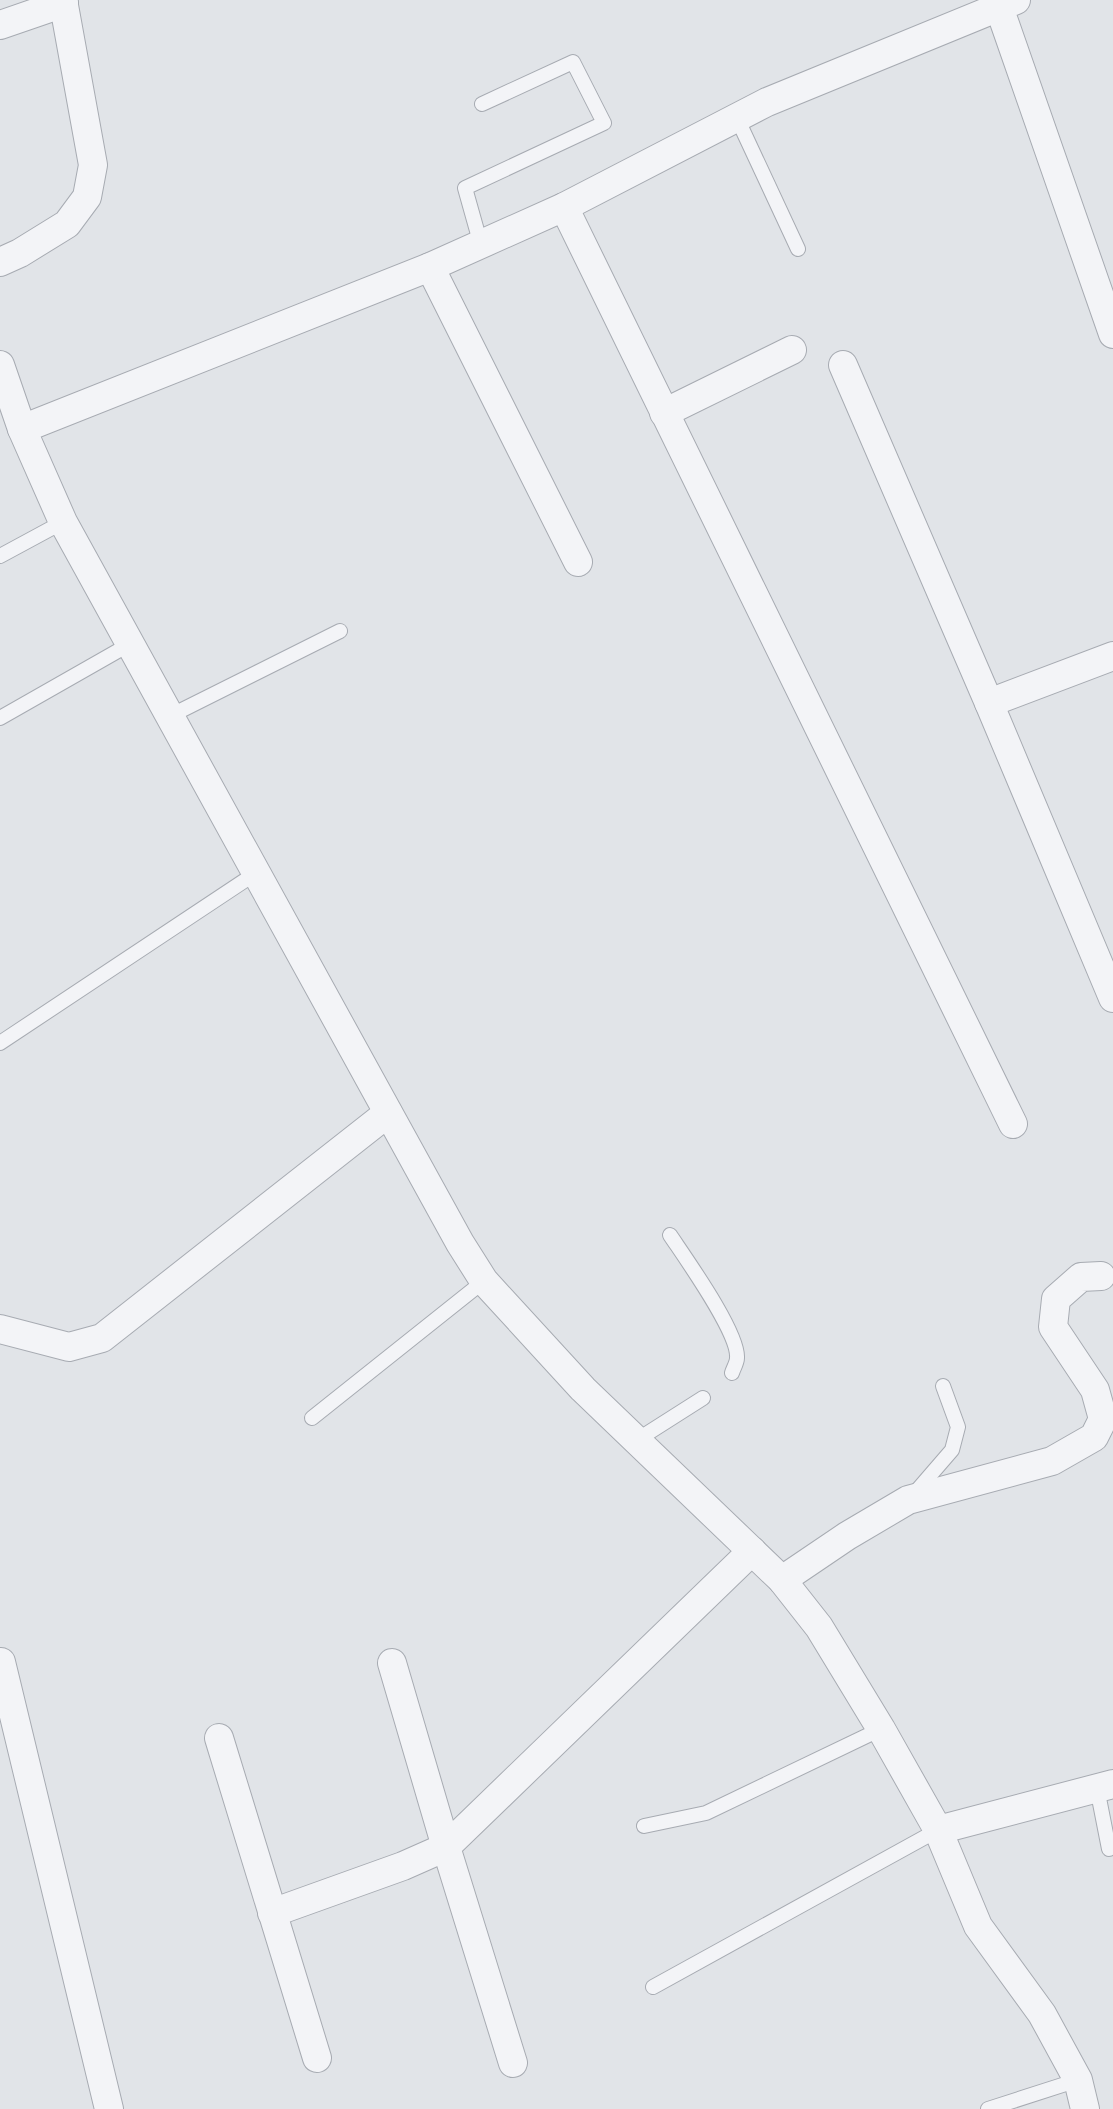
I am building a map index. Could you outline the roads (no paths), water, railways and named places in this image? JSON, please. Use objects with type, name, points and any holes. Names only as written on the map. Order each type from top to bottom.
[{"type":"street","points":[[0,25],[64,1],[93,165],[87,198],[67,224],[20,253],[0,262]]},
{"type":"street","points":[[22,429],[430,267],[564,208],[767,102],[1008,4],[1113,334]]},
{"type":"street","points":[[564,208],[1013,1124]]},
{"type":"street","points":[[430,267],[578,562]]},
{"type":"street","points":[[664,414],[792,350]]},
{"type":"street","points":[[0,365],[22,429],[63,522],[460,1243],[484,1281],[583,1389],[782,1580],[819,1627],[881,1729],[938,1830],[978,1926],[1042,2014],[1078,2080],[1085,2109]]},
{"type":"street","points":[[843,365],[990,702],[1113,998]]},
{"type":"street","points":[[990,702],[1113,656]]},
{"type":"street","points":[[0,1329],[69,1347],[102,1338],[388,1113]]},
{"type":"street","points":[[782,1580],[847,1536],[908,1500],[1052,1461],[1094,1437],[1103,1419],[1095,1390],[1053,1327],[1056,1299],[1081,1277],[1101,1276]]},
{"type":"street","points":[[272,1913],[403,1866],[446,1847],[752,1551]]},
{"type":"street","points":[[1,1662],[110,2109]]},
{"type":"street","points":[[392,1663],[446,1847],[513,2063]]},
{"type":"street","points":[[219,1738],[317,2058]]},
{"type":"street","points":[[938,1830],[1105,1786]]},
{"type":"lane","points":[[481,244],[465,188],[604,122],[573,62],[482,104]]},
{"type":"lane","points":[[737,118],[798,249]]},
{"type":"lane","points":[[0,556],[63,522]]},
{"type":"lane","points":[[170,716],[340,631]]},
{"type":"lane","points":[[0,718],[130,644]]},
{"type":"lane","points":[[0,1043],[256,873]]},
{"type":"lane","points":[[670,1235],[724,1320],[734,1341],[737,1358],[732,1373]]},
{"type":"lane","points":[[312,1418],[484,1281]]},
{"type":"lane","points":[[908,1500],[952,1450],[958,1427],[942,1386]]},
{"type":"lane","points":[[637,1440],[703,1398]]},
{"type":"lane","points":[[644,1826],[706,1813],[881,1729]]},
{"type":"lane","points":[[1105,1786],[1109,1849]]},
{"type":"lane","points":[[653,1987],[938,1830]]},
{"type":"lane","points":[[988,2109],[1078,2080]]}]
